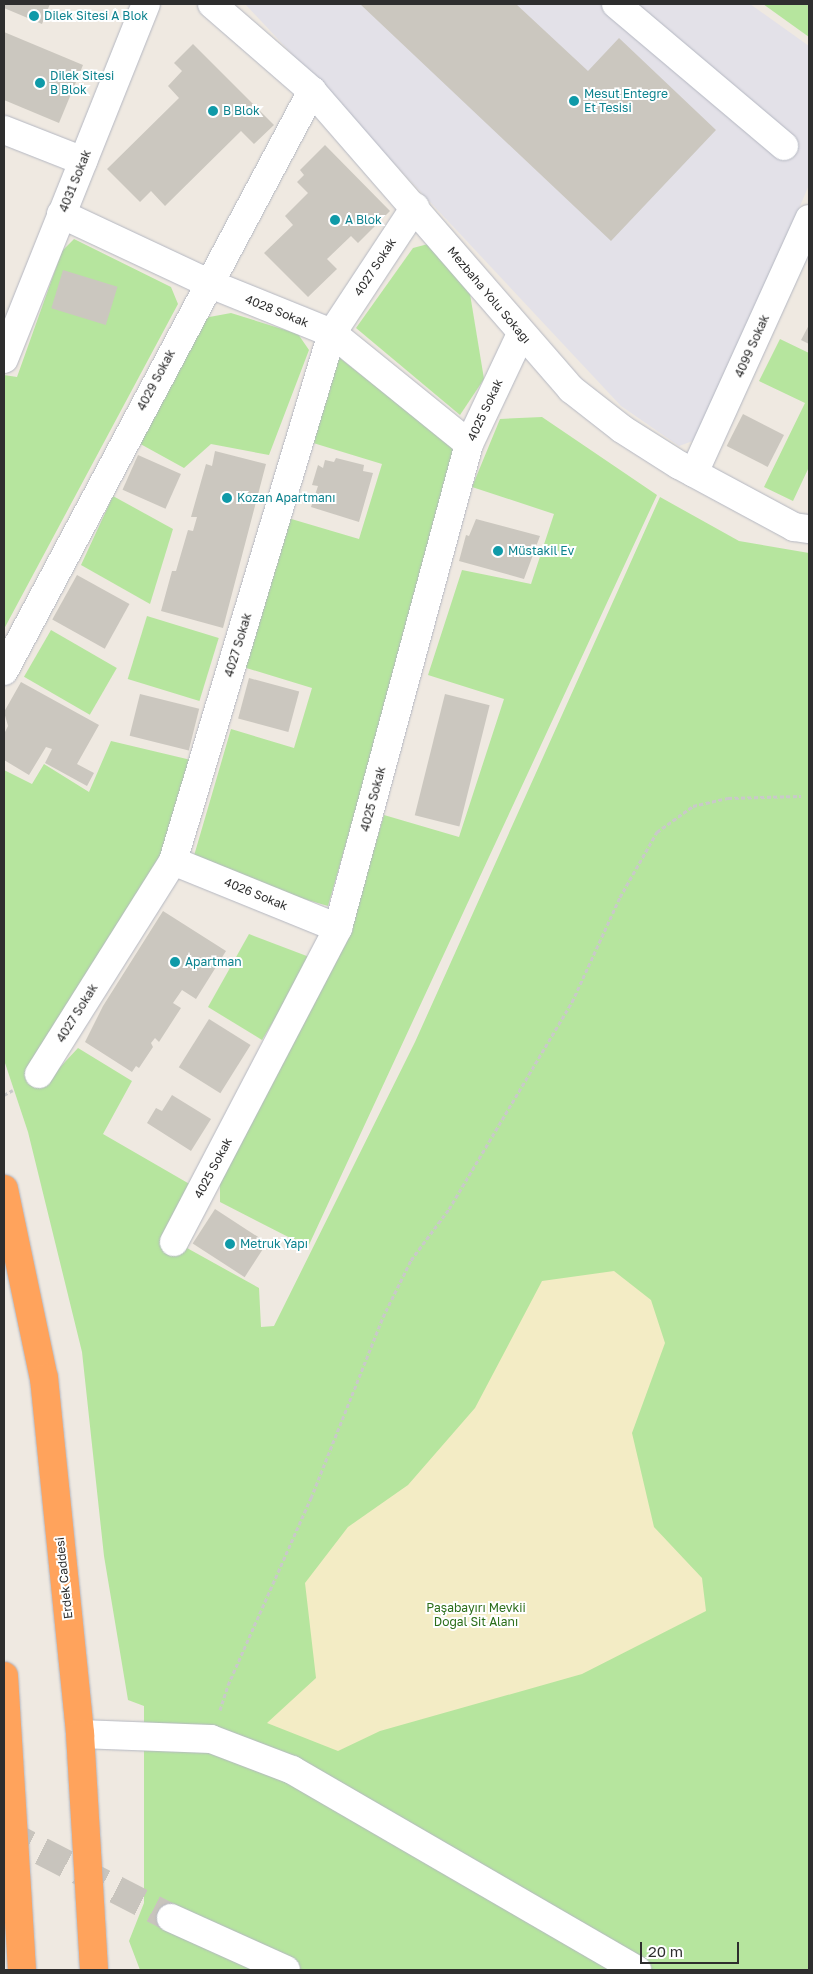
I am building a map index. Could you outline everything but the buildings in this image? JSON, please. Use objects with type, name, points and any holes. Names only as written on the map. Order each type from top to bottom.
[{"type":"highway","name":"Erdek Caddesi","points":[[4,1189],[44,1378],[80,1734],[94,1970]]},
{"type":"highway","points":[[4,1676],[9,1875],[22,1970]]},
{"type":"street","name":"4031 Sokak","points":[[4,359],[146,4]]},
{"type":"street","name":"Mezbaha Yolu Sokağı","points":[[212,4],[312,91],[415,207],[521,334],[571,389],[622,429],[694,473],[794,527],[809,529]]},
{"type":"street","points":[[616,4],[784,146]]},
{"type":"street","name":"4029 Sokak","points":[[4,671],[208,283],[312,91]]},
{"type":"street","points":[[4,130],[83,161]]},
{"type":"street","name":"4027 Sokak","points":[[39,1074],[174,861],[332,333],[415,207]]},
{"type":"street","name":"4028 Sokak","points":[[62,214],[208,283],[332,333],[469,444]]},
{"type":"street","name":"4099 Sokak","points":[[694,473],[809,219]]},
{"type":"street","name":"4025 Sokak","points":[[174,1242],[338,928],[469,444],[521,334]]},
{"type":"street","name":"4026 Sokak","points":[[174,861],[338,928]]},
{"type":"street","points":[[80,1734],[211,1739],[292,1770],[637,1970]]},
{"type":"street","points":[[170,1918],[286,1970]]},
{"type":"path","points":[[211,1739],[228,1685],[311,1498],[383,1317],[411,1260],[448,1209],[572,1002],[620,897],[657,832],[693,806],[728,798],[801,796]]},
{"type":"shaded area","points":[[245,4],[750,4],[809,46],[809,185],[701,438],[679,446],[621,406]]},
{"type":"green space","points":[[763,4],[809,4],[809,37]]},
{"type":"green space","points":[[74,239],[171,287],[178,304],[4,629],[4,375],[17,377],[62,251]]},
{"type":"green space","points":[[428,244],[470,294],[484,379],[460,415],[356,328],[413,248]]},
{"type":"green space","points":[[231,313],[298,334],[309,350],[269,455],[211,444],[184,468],[135,441],[204,318]]},
{"type":"green space","points":[[780,339],[809,353],[809,467],[793,501],[764,487],[805,403],[759,381]]},
{"type":"green space","points":[[336,355],[459,452],[328,906],[191,866],[231,729],[294,748],[312,688],[243,667],[288,518],[359,539],[382,464],[310,442]]},
{"type":"green space","points":[[542,417],[657,495],[308,1247],[220,1202],[220,1177],[348,934],[384,815],[459,837],[504,699],[428,675],[462,570],[531,584],[554,514],[472,487],[500,419]]},
{"type":"green space","points":[[113,496],[173,529],[150,604],[81,565]]},
{"type":"green space","name":"Paşabayırı Mevkii Doğal Sit Alanı","points":[[660,497],[739,541],[809,553],[809,1970],[140,1970],[129,1941],[144,1903],[144,1706],[128,1700],[104,1556],[82,1352],[28,1132],[4,1060],[4,770],[32,784],[44,764],[89,792],[111,741],[191,760],[160,866],[50,1078],[78,1048],[132,1081],[103,1134],[212,1197],[187,1248],[259,1288],[261,1327],[274,1326],[415,1042]]},
{"type":"green space","points":[[147,616],[219,638],[199,701],[128,679]]},
{"type":"green space","points":[[51,630],[117,668],[90,715],[24,677]]},
{"type":"green space","points":[[249,934],[312,958],[262,1040],[208,1007]]},
{"type":"sand","points":[[614,1271],[651,1300],[665,1343],[632,1433],[654,1527],[702,1578],[706,1611],[582,1674],[380,1731],[338,1751],[267,1723],[316,1678],[305,1583],[348,1527],[408,1485],[475,1408],[542,1281]]},
{"type":"tunnel","points":[[4,1832],[171,1918]]},
{"type":"place","name":"Dilek Sitesi A Blok","points":[[34,16]]},
{"type":"place","name":"Dilek Sitesi B Blok","points":[[40,83]]},
{"type":"place","name":"Mesut Entegre Et Tesisi","points":[[574,101]]},
{"type":"place","name":"B Blok","points":[[213,111]]},
{"type":"place","name":"A Blok","points":[[335,220]]},
{"type":"place","name":"Kozan Apartmanı","points":[[227,498]]},
{"type":"place","name":"Müstakil Ev","points":[[498,551]]},
{"type":"place","name":"Apartman","points":[[175,962]]},
{"type":"place","name":"Metruk Yapı","points":[[230,1244]]}]
